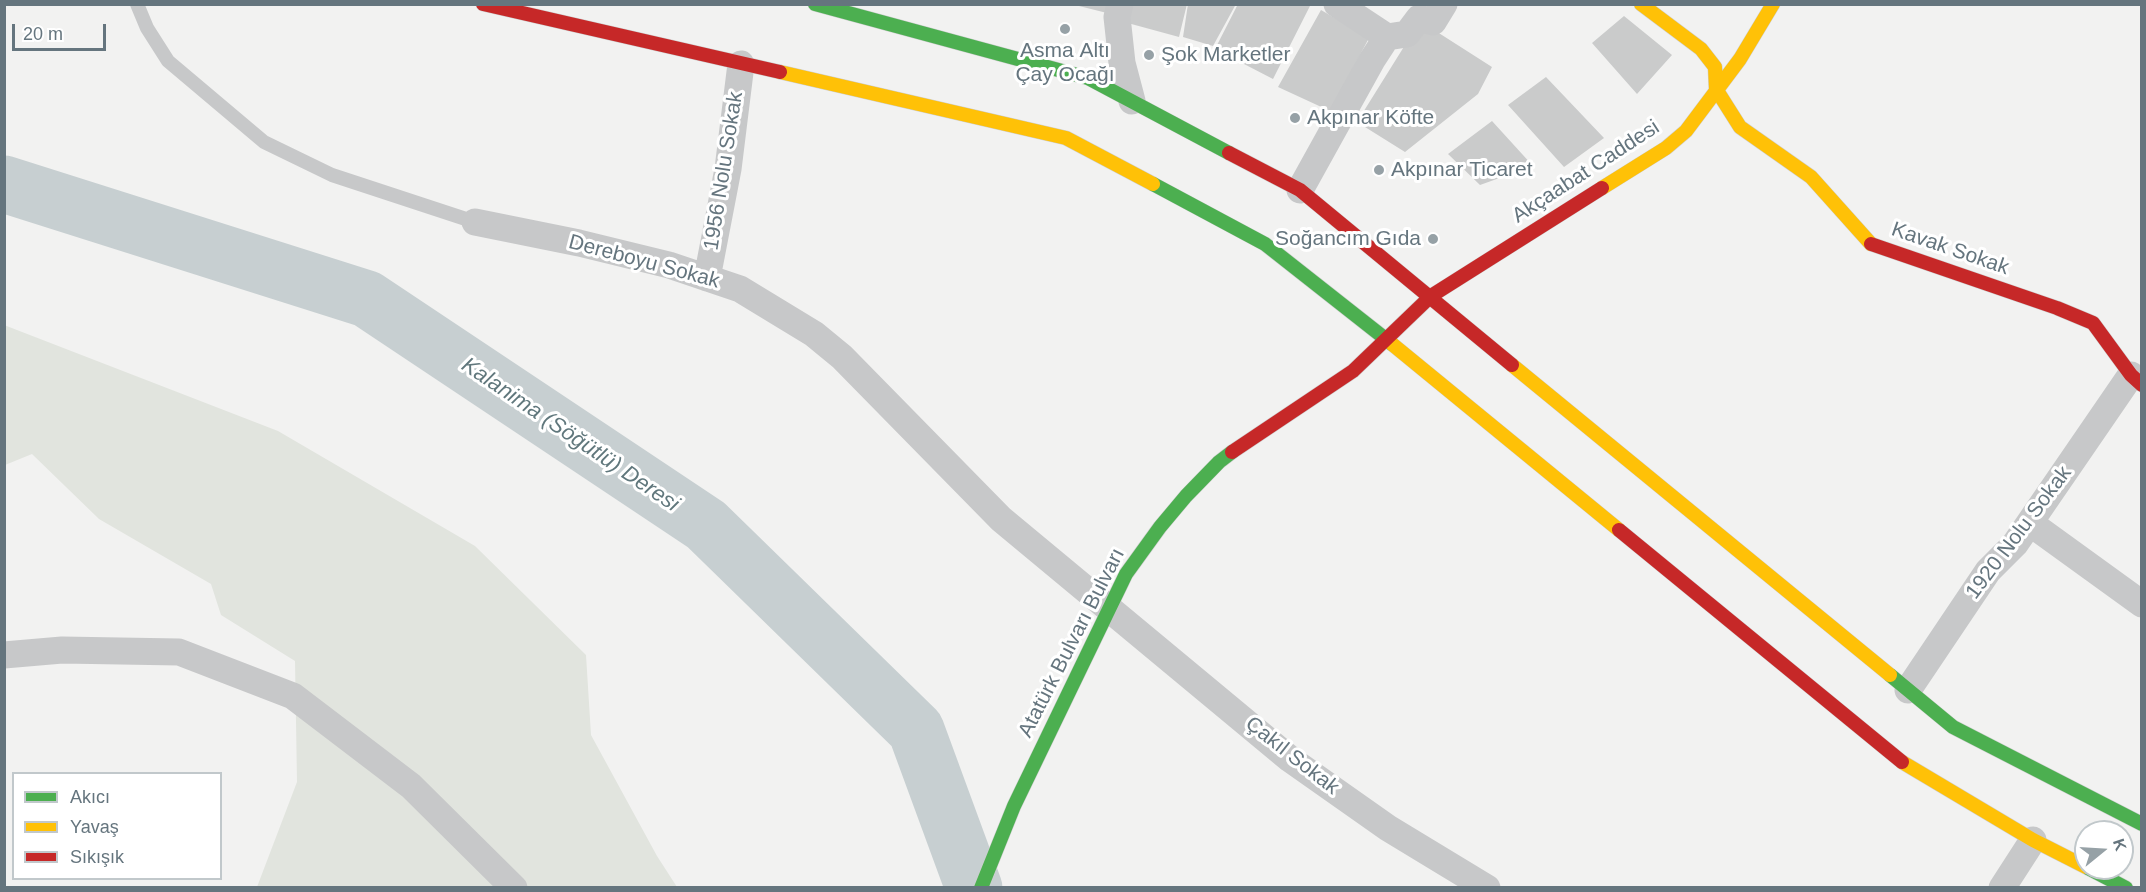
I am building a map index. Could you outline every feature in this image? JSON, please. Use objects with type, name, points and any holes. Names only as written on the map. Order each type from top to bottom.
[{"type":"main road","points":[[483,4],[1066,138],[1265,244],[1387,340],[1902,762],[2033,840],[2074,861]]},
{"type":"main road","points":[[815,4],[1088,78],[1300,190],[1953,727],[2142,824]]},
{"type":"main road","name":"Kavak Sokak","points":[[1641,4],[1701,49],[1715,68],[1716,89],[1740,128],[1811,177],[1872,244],[2057,308],[2093,323],[2136,380]]},
{"type":"main road","name":"Akçaabat Caddesi","points":[[1387,340],[1431,296],[1666,148],[1686,131],[1740,59],[1773,4]]},
{"type":"main road","name":"Atatürk Bulvarı Bulvarı","points":[[981,888],[1014,806],[1109,608],[1126,574],[1160,527],[1185,496],[1219,462],[1287,413],[1353,371],[1387,340]]},
{"type":"main road","points":[[2110,880],[2126,888]]},
{"type":"street","points":[[1120,4],[1118,17],[1122,63],[1132,101]]},
{"type":"street","points":[[1337,4],[1387,37],[1407,34],[1419,18],[1433,22],[1444,4]]},
{"type":"street","points":[[1300,190],[1387,37]]},
{"type":"street","name":"1956 Nolu Sokak","points":[[707,278],[728,169],[741,64]]},
{"type":"street","name":"Dereboyu Sokak","points":[[475,222],[579,243],[669,265],[740,289],[814,334],[842,357],[1001,519],[1109,608]]},
{"type":"street","name":"1920 Nolu Sokak","points":[[1908,690],[1988,571],[2015,544],[2136,380]]},
{"type":"street","points":[[2030,523],[2142,604]]},
{"type":"street","name":"Çakıl Sokak","points":[[1109,608],[1290,759],[1388,828],[1486,888]]},
{"type":"street","points":[[4,655],[62,650],[179,652],[293,696],[411,786],[514,888]]},
{"type":"street","points":[[2002,888],[2033,840]]},
{"type":"lane","name":"Dereboyu Sokak","points":[[138,4],[147,28],[168,61],[264,142],[332,175],[475,222]]},
{"type":"shaded area","points":[[4,325],[278,431],[475,546],[586,655],[591,735],[657,856],[677,887],[257,887],[297,782],[295,661],[221,615],[211,584],[99,519],[32,454],[5,465]]},
{"type":"building","points":[[1071,4],[1116,4],[1115,15]]},
{"type":"building","points":[[1126,4],[1187,4],[1179,37],[1124,22]]},
{"type":"building","points":[[1188,4],[1236,4],[1213,46],[1183,37]]},
{"type":"building","points":[[1238,4],[1311,4],[1273,79],[1215,49]]},
{"type":"building","points":[[1321,10],[1369,38],[1330,111],[1278,87]]},
{"type":"building","points":[[1624,16],[1672,55],[1637,94],[1592,43]]},
{"type":"building","points":[[1420,21],[1492,67],[1478,94],[1405,152],[1357,122]]},
{"type":"building","points":[[1546,77],[1604,138],[1564,167],[1508,105]]},
{"type":"building","points":[[1492,121],[1533,166],[1480,185],[1448,154]]},
{"type":"waterway","name":"Kalanima (Söğütlü) Deresi","points":[[4,184],[367,299],[706,525],[916,730],[974,888]]},
{"type":"traffic: fast","points":[[815,4],[1088,78],[1229,153]]},
{"type":"traffic: fast","points":[[1153,184],[1265,244],[1392,344]]},
{"type":"traffic: fast","points":[[981,888],[1014,806],[1126,574],[1186,496],[1232,452]]},
{"type":"traffic: fast","points":[[1890,675],[1953,727],[2142,824]]},
{"type":"traffic: fast","points":[[2111,880],[2126,888]]},
{"type":"traffic: slow","points":[[1641,4],[1701,49],[1715,67],[1716,89],[1740,127],[1811,177],[1871,244]]},
{"type":"traffic: slow","points":[[1602,188],[1666,148],[1686,131],[1740,59],[1773,4]]},
{"type":"traffic: slow","points":[[780,72],[1066,138],[1153,184]]},
{"type":"traffic: slow","points":[[1392,344],[1619,530]]},
{"type":"traffic: slow","points":[[1512,365],[1890,675]]},
{"type":"traffic: slow","points":[[1902,762],[2033,840],[2074,861]]},
{"type":"traffic: jam","points":[[483,4],[780,72]]},
{"type":"traffic: jam","points":[[1229,153],[1300,190],[1512,365]]},
{"type":"traffic: jam","points":[[1232,452],[1353,371],[1431,296],[1602,188]]},
{"type":"traffic: jam","points":[[1871,244],[2057,308],[2093,323],[2131,375],[2142,385]]},
{"type":"traffic: jam","points":[[1619,530],[1902,762]]},
{"type":"place","name":"Asma Altı Çay Ocağı","points":[[1065,29]]},
{"type":"place","name":"Şok Marketler","points":[[1149,55]]},
{"type":"place","name":"Akpınar Köfte","points":[[1295,118]]},
{"type":"place","name":"Akpınar Ticaret","points":[[1379,170]]},
{"type":"place","name":"Soğancım Gıda","points":[[1433,239]]}]
